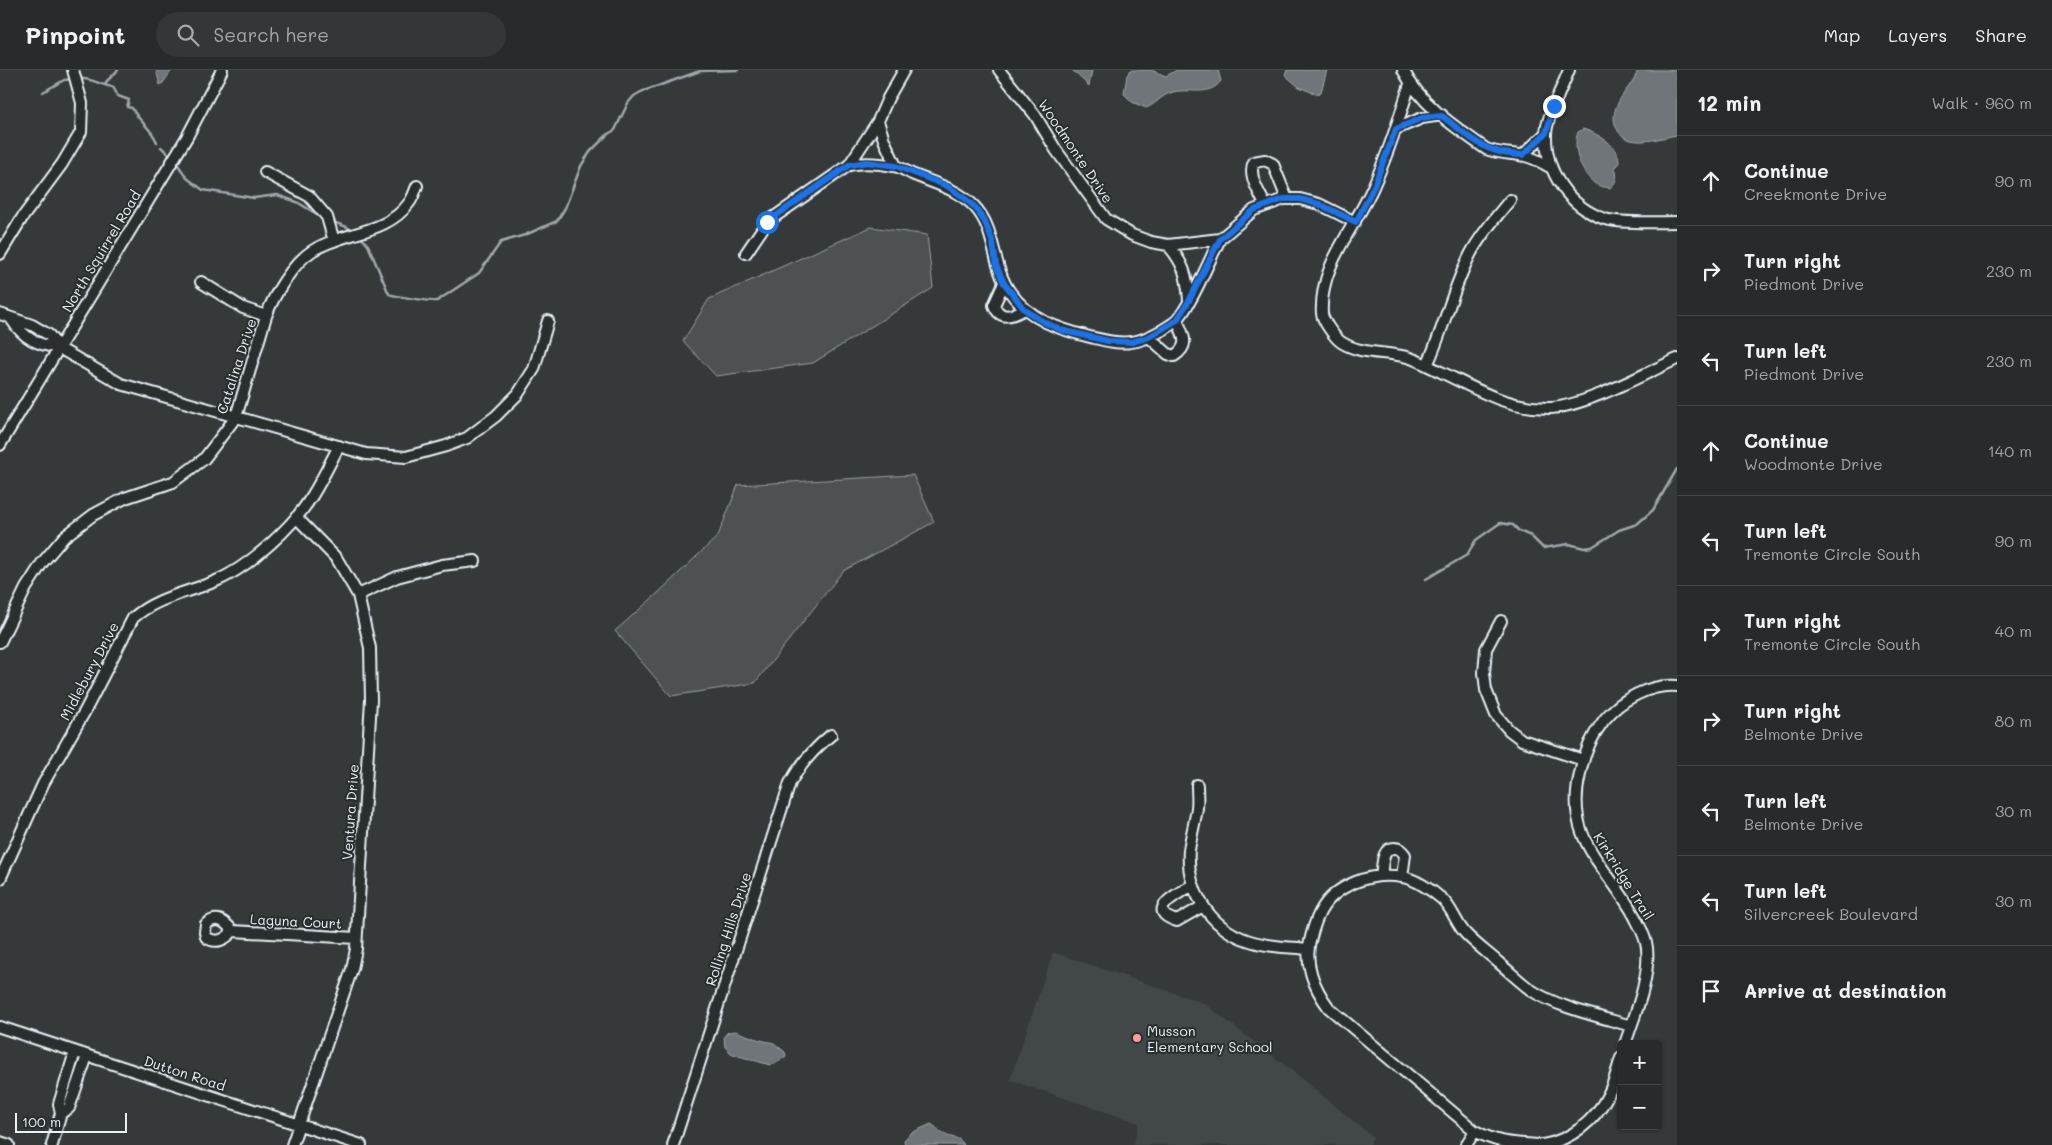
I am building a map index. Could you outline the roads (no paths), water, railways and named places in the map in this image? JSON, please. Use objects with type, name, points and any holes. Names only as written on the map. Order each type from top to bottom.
[{"type":"street","points":[[0,254],[22,218],[67,156],[81,132],[82,103],[73,70]]},
{"type":"street","name":"North Squirrel Road","points":[[0,445],[182,144],[222,70]]},
{"type":"street","points":[[746,253],[767,222],[849,165],[878,121],[888,98],[904,70]]},
{"type":"street","name":"Woodmonte Drive","points":[[999,70],[1035,115],[1056,150],[1106,219],[1132,235],[1151,242],[1168,245],[1220,239]]},
{"type":"street","points":[[1403,70],[1410,84],[1424,101],[1442,116],[1486,148],[1496,152],[1523,155],[1536,159],[1550,168],[1569,196],[1585,210],[1606,219],[1677,222]]},
{"type":"street","points":[[1550,168],[1546,133],[1554,106],[1569,70]]},
{"type":"street","points":[[1410,84],[1396,129],[1374,186],[1356,222],[1332,260],[1322,294],[1322,317],[1340,341],[1365,352],[1407,357],[1506,403],[1527,407],[1552,408],[1580,402],[1677,359]]},
{"type":"street","points":[[1396,129],[1422,118],[1442,116]]},
{"type":"street","points":[[878,121],[896,166]]},
{"type":"street","points":[[1523,155],[1546,133]]},
{"type":"street","points":[[1265,205],[1252,175],[1251,167],[1254,162],[1260,160],[1273,164],[1287,199]]},
{"type":"street","points":[[849,165],[867,162],[896,166],[947,186],[962,196],[975,207],[985,222],[993,243],[996,265],[1004,283],[1024,309],[1040,320],[1061,330],[1108,341],[1132,342],[1149,337],[1177,320],[1189,301],[1220,239],[1254,210],[1287,199],[1300,199],[1319,204],[1356,222]]},
{"type":"street","points":[[265,172],[309,196],[326,217],[334,241]]},
{"type":"street","name":"Catalina Drive","points":[[0,642],[26,588],[42,563],[64,537],[93,515],[125,498],[173,482],[204,459],[236,417],[266,316],[271,302],[284,280],[311,252],[344,236],[379,227],[394,219],[409,203],[417,186]]},
{"type":"street","points":[[1427,365],[1437,345],[1471,254],[1487,229],[1510,200]]},
{"type":"street","points":[[1168,245],[1179,258],[1187,276],[1189,301]]},
{"type":"street","points":[[201,282],[243,308],[266,316]]},
{"type":"street","points":[[1004,283],[994,305],[996,311],[1002,315],[1009,316],[1024,309]]},
{"type":"street","points":[[0,314],[12,320],[18,329],[42,346],[59,348],[121,384],[366,454],[406,457],[467,438],[496,416],[518,394],[534,369],[548,321]]},
{"type":"street","points":[[1149,337],[1168,354],[1174,356],[1181,351],[1184,345],[1177,320]]},
{"type":"street","name":"Midlebury Drive","points":[[0,879],[43,784],[85,711],[133,618],[143,609],[169,596],[217,581],[274,541],[311,498],[339,446]]},
{"type":"street","name":"Ventura Drive","points":[[292,1145],[352,969],[356,938],[370,700],[370,648],[358,595],[337,559],[296,517]]},
{"type":"street","points":[[358,595],[396,577],[442,565],[475,561]]},
{"type":"street","points":[[1501,621],[1486,649],[1484,673],[1486,690],[1496,716],[1522,740],[1583,760]]},
{"type":"street","name":"Kirkridge Trail","points":[[1626,1040],[1644,982],[1647,948],[1644,934],[1631,910],[1588,848],[1579,825],[1576,809],[1576,788],[1583,760],[1593,734],[1609,714],[1628,698],[1651,689],[1677,686]]},
{"type":"street","name":"Rolling Hills Drive","points":[[673,1145],[790,783],[799,767],[814,749],[831,735]]},
{"type":"street","points":[[1197,785],[1197,807],[1189,849],[1191,878],[1203,906],[1217,922],[1233,934],[1247,940],[1272,946],[1308,949]]},
{"type":"street","points":[[1381,876],[1386,851],[1394,848],[1399,849],[1405,855],[1402,876]]},
{"type":"street","points":[[1617,1069],[1608,1095],[1596,1114],[1568,1142],[1541,1145],[1506,1144],[1475,1132],[1329,1008],[1314,985],[1308,960],[1308,949],[1321,911],[1333,897],[1360,880],[1381,876],[1402,876],[1442,899],[1472,940],[1534,992],[1562,1004],[1631,1026]]},
{"type":"street","points":[[1193,885],[1166,901],[1163,907],[1164,912],[1168,918],[1177,921],[1203,906]]},
{"type":"street","name":"Laguna Court","points":[[233,931],[356,938]]},
{"type":"street","name":"Dutton Road","points":[[0,1027],[361,1145]]},
{"type":"street","points":[[52,1145],[61,1113],[59,1104],[75,1052]]},
{"type":"street","points":[[61,1113],[69,1108],[87,1056]]},
{"type":"street","points":[[1466,1145],[1475,1132]]},
{"type":"street","points":[[0,1142],[9,1145]]},
{"type":"waterway","points":[[106,85],[106,82],[118,70]]},
{"type":"waterway","points":[[359,235],[368,245],[389,294],[437,301],[479,273],[501,242],[525,235],[557,221],[565,208],[581,166],[590,152],[608,134],[615,130],[628,103],[634,96],[700,71],[738,70]]},
{"type":"waterway","points":[[43,92],[64,80],[73,79]]},
{"type":"waterway","points":[[78,79],[87,79],[113,87],[118,96],[129,100],[127,107],[132,108],[157,142]]},
{"type":"waterway","points":[[161,147],[171,156]]},
{"type":"waterway","points":[[176,162],[187,178],[203,190],[254,198],[277,195],[297,202],[323,218]]},
{"type":"waterway","points":[[333,222],[352,231]]},
{"type":"waterway","points":[[1426,579],[1467,555],[1476,540],[1500,523],[1513,525],[1519,531],[1531,536],[1543,548],[1569,544],[1584,548],[1592,547],[1619,530],[1637,524],[1653,510],[1677,469]]},
{"type":"place","name":"Musson Elementary School","points":[[1137,1038]]}]
